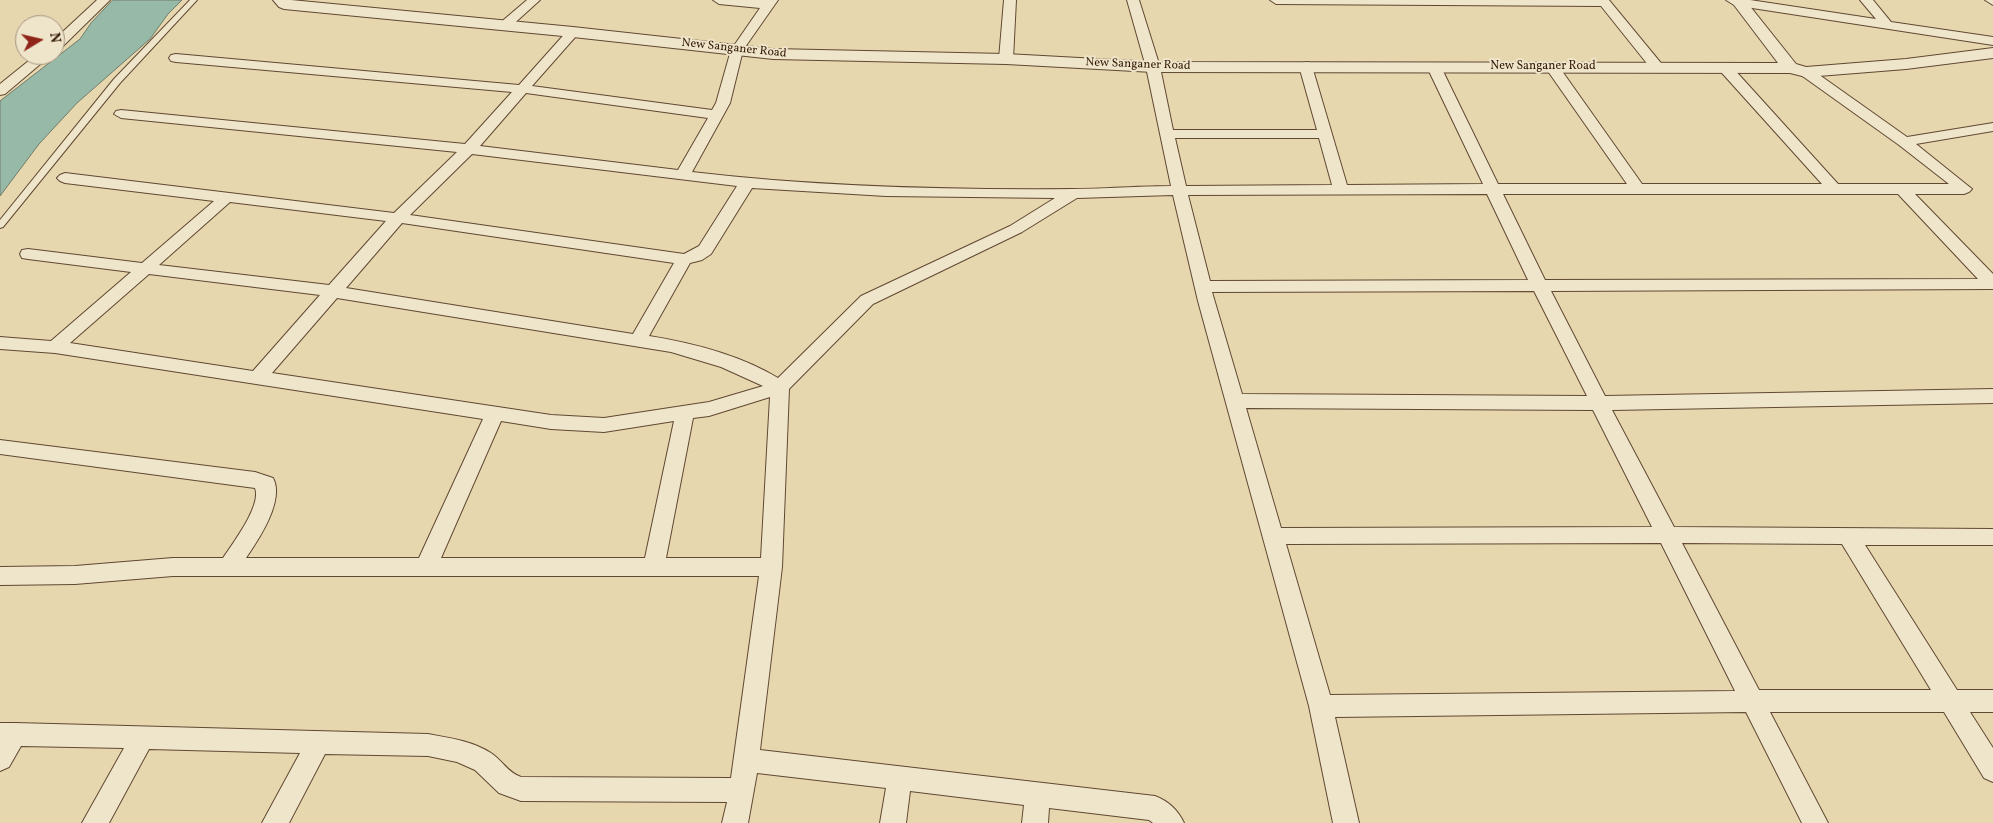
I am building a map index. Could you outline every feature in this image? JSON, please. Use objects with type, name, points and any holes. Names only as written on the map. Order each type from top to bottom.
[{"type":"street","points":[[65,37],[104,0]]},
{"type":"street","points":[[504,26],[534,0]]},
{"type":"street","points":[[719,0],[770,2]]},
{"type":"street","points":[[1006,60],[1010,0]]},
{"type":"street","points":[[1133,0],[1154,67],[1178,190],[1203,287],[1321,706],[1346,823]]},
{"type":"street","points":[[1276,0],[1604,1],[1658,68]]},
{"type":"street","points":[[1866,0],[1888,26]]},
{"type":"street","points":[[1737,1],[1993,41]]},
{"type":"street","points":[[121,114],[469,149],[747,183],[886,190],[1073,194],[1178,190],[1964,188],[1904,142],[1798,70],[1737,1]]},
{"type":"street","name":"New Sanganer Road","points":[[283,2],[773,54],[1006,60],[1154,67],[1306,66],[1798,70],[1906,64],[1993,53]]},
{"type":"street","points":[[683,175],[723,103],[737,50],[770,2]]},
{"type":"street","points":[[257,378],[398,218],[469,149],[574,32]]},
{"type":"street","points":[[176,58],[523,89],[716,115]]},
{"type":"street","points":[[0,90],[31,65]]},
{"type":"street","points":[[1306,66],[1342,189]]},
{"type":"street","points":[[1434,67],[1539,285],[1815,823]]},
{"type":"street","points":[[1552,68],[1638,189]]},
{"type":"street","points":[[1727,70],[1834,189]]},
{"type":"street","points":[[1904,142],[1977,128],[1993,127]]},
{"type":"street","points":[[1977,128],[1993,143]]},
{"type":"street","points":[[1168,134],[1326,134]]},
{"type":"street","points":[[65,178],[398,218],[684,259],[696,256],[705,250],[747,183]]},
{"type":"street","points":[[1902,189],[1993,284]]},
{"type":"street","points":[[0,343],[55,347],[551,422],[604,425],[709,409],[780,388],[867,300],[1016,230],[1073,194]]},
{"type":"street","points":[[55,347],[148,268],[226,198]]},
{"type":"street","points":[[28,254],[331,292],[638,340],[671,346],[725,361],[761,375],[780,388]]},
{"type":"street","points":[[638,340],[684,259]]},
{"type":"street","points":[[1203,287],[1993,284]]},
{"type":"street","points":[[735,823],[747,760],[771,567],[780,388]]},
{"type":"street","points":[[1235,402],[1599,403],[1993,396]]},
{"type":"street","points":[[654,567],[685,413]]},
{"type":"street","points":[[426,567],[495,414]]},
{"type":"street","points":[[0,447],[256,480],[266,483],[268,493],[254,526],[228,567]]},
{"type":"street","points":[[1274,536],[1666,535],[1993,537]]},
{"type":"street","points":[[1848,536],[1993,770]]},
{"type":"street","points":[[0,576],[75,575],[173,567],[771,567]]},
{"type":"street","points":[[1321,706],[1751,701],[1993,701]]},
{"type":"street","points":[[0,759],[7,734],[428,745],[466,752],[486,764],[508,786],[521,789],[741,790]]},
{"type":"street","points":[[95,823],[143,737]]},
{"type":"street","points":[[275,823],[319,741]]},
{"type":"street","points":[[747,760],[1155,808],[1172,823]]},
{"type":"street","points":[[893,823],[900,778]]},
{"type":"street","points":[[1035,823],[1037,794]]},
{"type":"lane","points":[[0,225],[117,81],[194,0]]},
{"type":"shaded area","points":[[113,0],[182,0],[168,14],[150,39],[77,103],[39,144],[0,196],[0,101],[46,65],[65,65],[65,51],[80,39],[91,23]]}]
